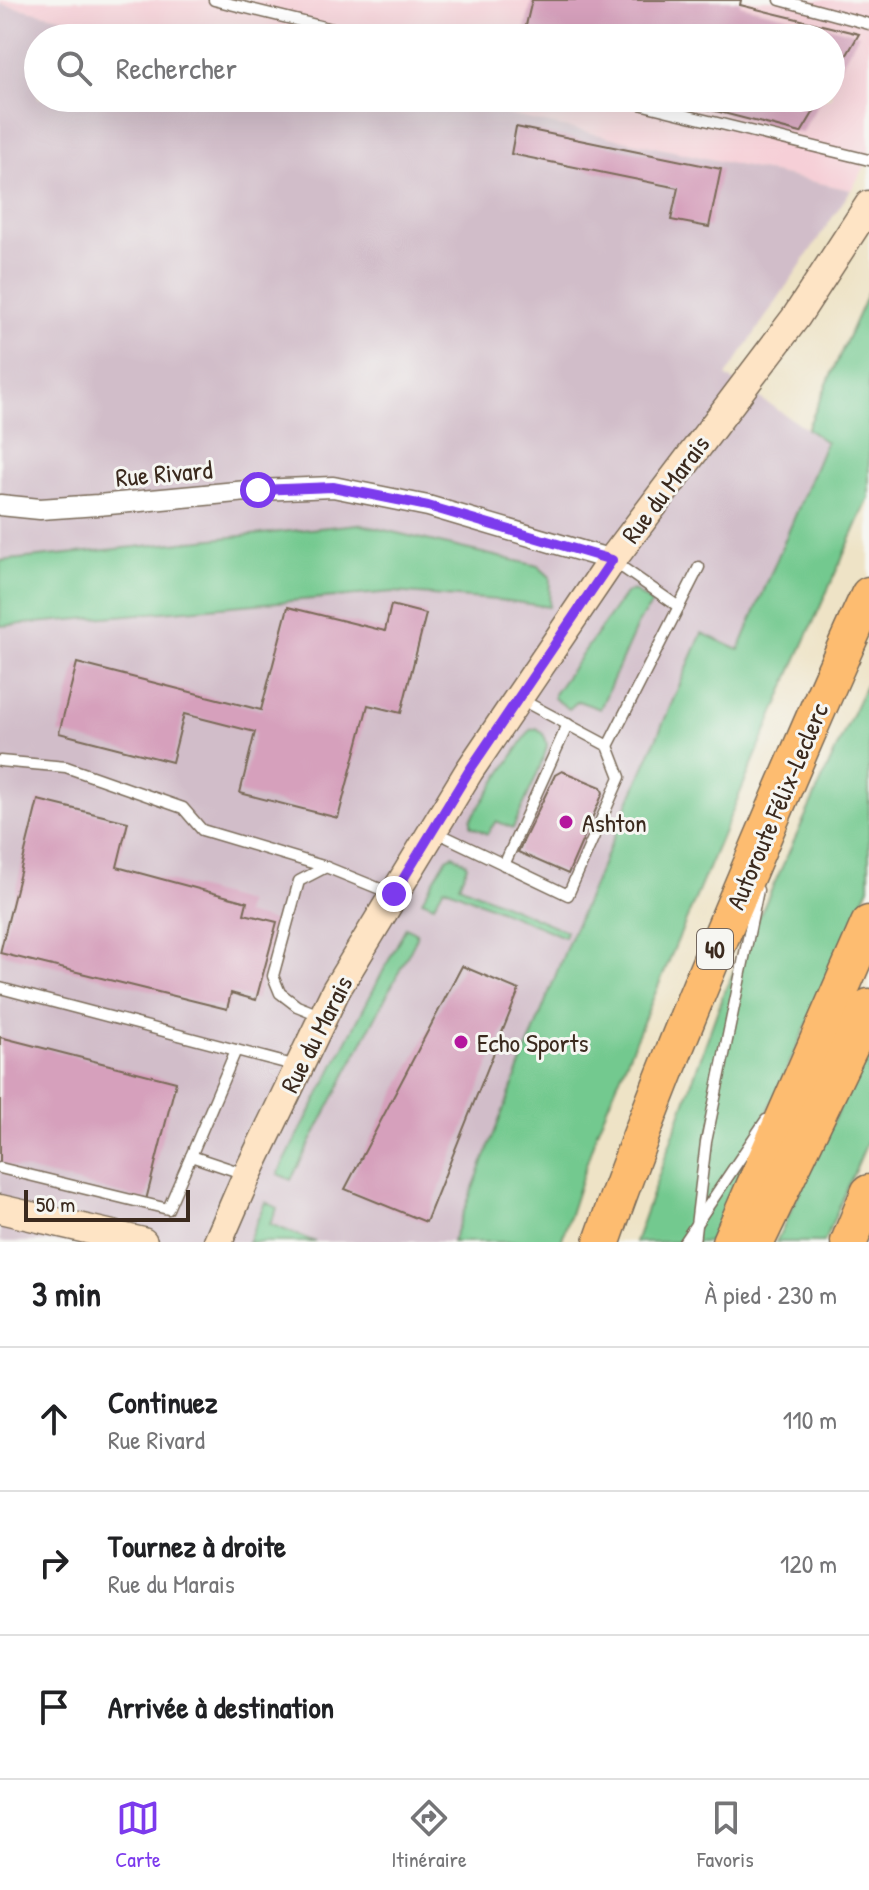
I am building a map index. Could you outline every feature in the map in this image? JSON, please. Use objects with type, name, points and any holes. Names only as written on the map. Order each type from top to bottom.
[{"type":"highway","name":"Autoroute Félix-Leclerc","points":[[602,1242],[628,1167],[698,990],[869,595]]},
{"type":"highway","points":[[730,1242],[869,924]]},
{"type":"highway","points":[[756,1242],[869,1007]]},
{"type":"highway","points":[[849,1242],[869,1193]]},
{"type":"street","name":"Rue du Marais","points":[[218,1242],[336,990],[469,771],[612,560],[796,317],[869,205]]},
{"type":"street","name":"Rue Rivard","points":[[0,505],[40,509],[258,490],[333,487],[428,506],[612,560]]},
{"type":"street","points":[[0,1209],[143,1242]]},
{"type":"lane","points":[[214,0],[312,24]]},
{"type":"lane","points":[[780,0],[869,24]]},
{"type":"lane","points":[[672,112],[869,160]]},
{"type":"lane","points":[[612,560],[679,607]]},
{"type":"lane","points":[[608,746],[699,567]]},
{"type":"lane","points":[[433,830],[568,895],[620,777],[608,746],[519,698]]},
{"type":"lane","points":[[504,865],[568,724]]},
{"type":"lane","points":[[0,761],[66,767],[183,808],[202,830],[326,867],[394,894]]},
{"type":"lane","points":[[694,1242],[706,1142],[774,812]]},
{"type":"lane","points":[[323,1017],[297,1006],[280,993],[273,976],[299,881],[326,867]]},
{"type":"lane","points":[[0,988],[299,1066]]},
{"type":"lane","points":[[0,1168],[168,1209],[236,1050]]},
{"type":"lane","points":[[684,1242],[812,1052]]},
{"type":"lane","points":[[191,1156],[247,1175]]},
{"type":"shaded area","points":[[0,0],[869,0],[869,160],[851,190],[495,112],[845,112],[845,24],[92,24],[0,4]]},
{"type":"shaded area","points":[[0,4],[92,24],[24,24],[24,112],[495,112],[851,190],[726,376],[827,442],[739,650],[702,634],[569,941],[452,1242],[0,1242]]},
{"type":"green space","points":[[869,290],[869,498],[795,663],[597,1131],[561,1242],[452,1242],[569,941],[702,633],[739,650],[826,442],[807,429]]},
{"type":"green space","points":[[358,524],[538,566],[550,577],[549,607],[393,592],[0,626],[0,561]]},
{"type":"green space","points":[[633,590],[652,604],[639,621],[600,709],[578,701],[569,709],[554,698],[554,694],[625,594]]},
{"type":"green space","points":[[869,678],[869,887],[709,1242],[635,1242],[723,995]]},
{"type":"green space","points":[[537,728],[546,739],[546,750],[513,828],[496,821],[487,834],[471,826],[471,819],[530,730]]},
{"type":"green space","points":[[453,855],[467,866],[459,885],[566,931],[564,937],[444,887],[434,905],[422,900],[447,858]]},
{"type":"green space","points":[[406,927],[417,937],[291,1180],[278,1174]]},
{"type":"green space","points":[[869,1046],[869,1138],[824,1242],[776,1242]]},
{"type":"green space","points":[[265,1202],[277,1209],[270,1224],[315,1242],[248,1242]]},
{"type":"building","points":[[532,0],[741,0],[740,5],[818,24],[526,24]]},
{"type":"building","points":[[845,31],[859,34],[845,58]]},
{"type":"building","points":[[719,112],[814,112],[801,133]]},
{"type":"building","points":[[516,127],[721,169],[709,227],[671,220],[678,188],[511,154]]},
{"type":"building","points":[[391,605],[426,614],[401,713],[368,705],[338,818],[240,793],[255,732],[184,714],[172,762],[59,733],[77,663],[261,710],[288,607],[385,631]]},
{"type":"building","points":[[562,771],[601,787],[603,793],[568,874],[518,852],[555,775]]},
{"type":"building","points":[[38,800],[128,822],[117,867],[247,902],[244,914],[277,922],[256,1000],[231,993],[227,1009],[0,953]]},
{"type":"building","points":[[462,966],[519,990],[426,1222],[345,1189]]},
{"type":"building","points":[[0,1037],[176,1082],[146,1200],[0,1163]]},
{"type":"place","name":"Ashton","points":[[566,822]]},
{"type":"place","name":"Echo Sports","points":[[461,1042]]},
{"type":"route","points":[[258,490],[333,487],[428,506],[612,560],[469,771],[394,894]]}]
